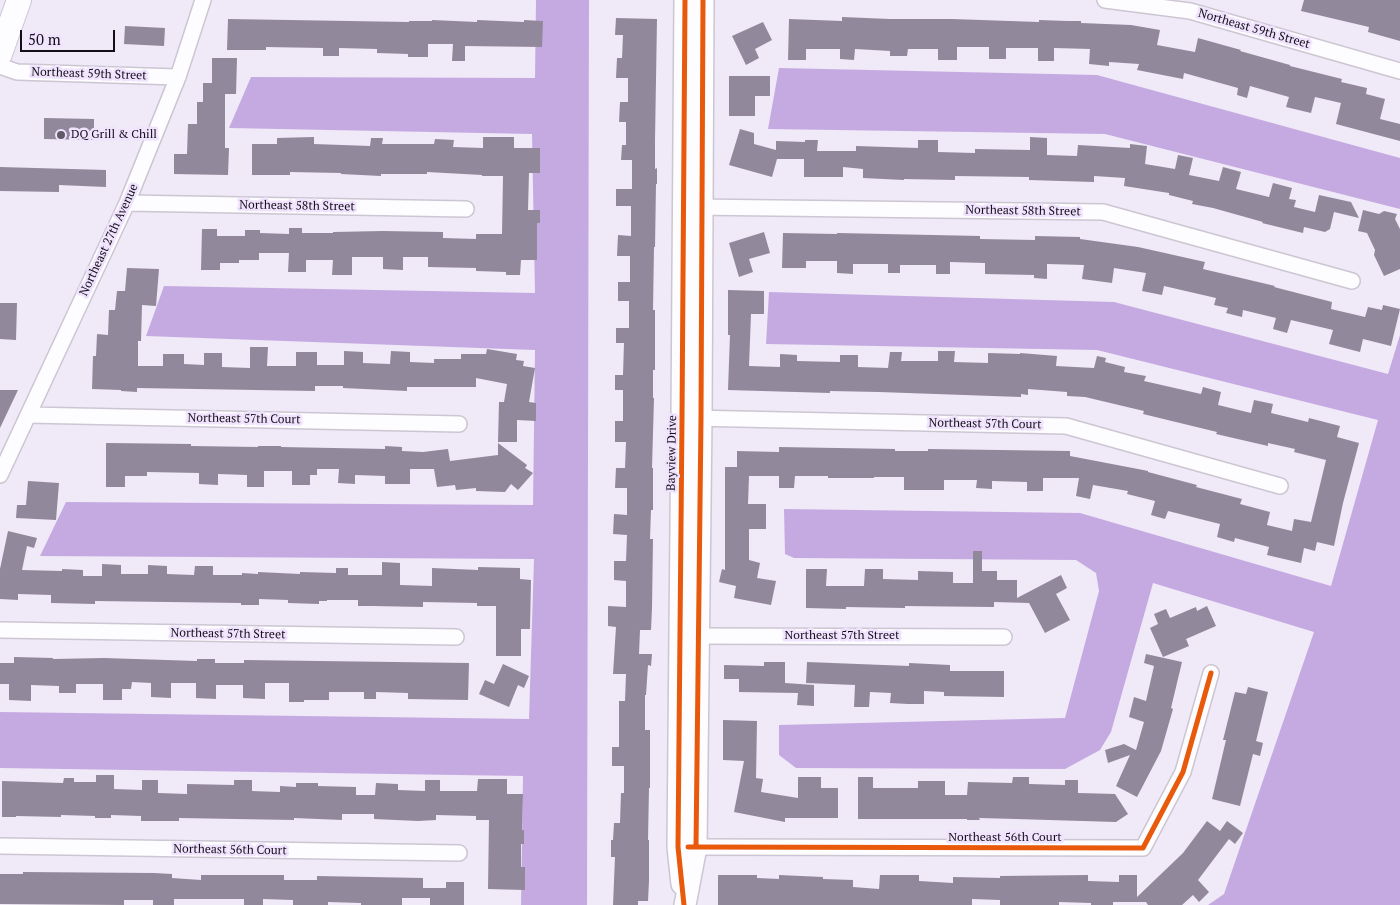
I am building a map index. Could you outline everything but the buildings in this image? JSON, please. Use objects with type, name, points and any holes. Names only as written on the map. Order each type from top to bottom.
[{"type":"main road","points":[[0,54],[19,0]]},
{"type":"street","name":"Northeast 27th Avenue","points":[[0,475],[127,203],[178,77],[203,0]]},
{"type":"street","points":[[684,905],[687,847],[693,207],[693,95],[685,0]]},
{"type":"street","points":[[693,95],[703,0]]},
{"type":"street","name":"Northeast 59th Street","points":[[1105,0],[1190,11],[1400,71]]},
{"type":"street","name":"Northeast 59th Street","points":[[0,66],[17,72],[178,77]]},
{"type":"street","name":"Northeast 58th Street","points":[[127,203],[466,209]]},
{"type":"street","name":"Northeast 58th Street","points":[[693,207],[1103,212],[1352,281]]},
{"type":"street","name":"Northeast 57th Court","points":[[28,415],[459,424]]},
{"type":"street","name":"Northeast 57th Court","points":[[692,418],[1066,426],[1280,486]]},
{"type":"street","name":"Northeast 57th Street","points":[[0,630],[456,637]]},
{"type":"street","name":"Northeast 57th Street","points":[[688,636],[1004,637]]},
{"type":"street","name":"Northeast 56th Court","points":[[687,847],[1143,848],[1183,772],[1211,673]]},
{"type":"street","name":"Northeast 56th Court","points":[[0,846],[459,854]]},
{"type":"shaded area","points":[[536,0],[589,0],[587,905],[521,905],[523,776],[0,768],[0,712],[529,719],[534,559],[40,556],[66,502],[533,505],[535,350],[146,336],[164,286],[535,293],[532,134],[229,128],[251,77],[535,78]]},
{"type":"shaded area","points":[[779,68],[1097,75],[1400,158],[1400,209],[1105,134],[768,129]]},
{"type":"shaded area","points":[[769,292],[1114,302],[1388,374],[1400,335],[1400,905],[1208,905],[1224,894],[1314,632],[1153,583],[1111,732],[1100,750],[1065,769],[796,768],[779,755],[779,725],[1065,718],[1099,591],[1096,573],[1076,560],[794,558],[785,554],[784,509],[1080,513],[1331,586],[1378,420],[1097,350],[766,344]]},
{"type":"cycle path","name":"Bayview Drive","points":[[684,905],[678,847],[685,0]]},
{"type":"cycle path","points":[[696,847],[703,0]]},
{"type":"cycle path","points":[[688,847],[1143,848],[1183,772],[1211,673]]},
{"type":"place","name":"DQ Grill & Chill","points":[[61,135]]}]
